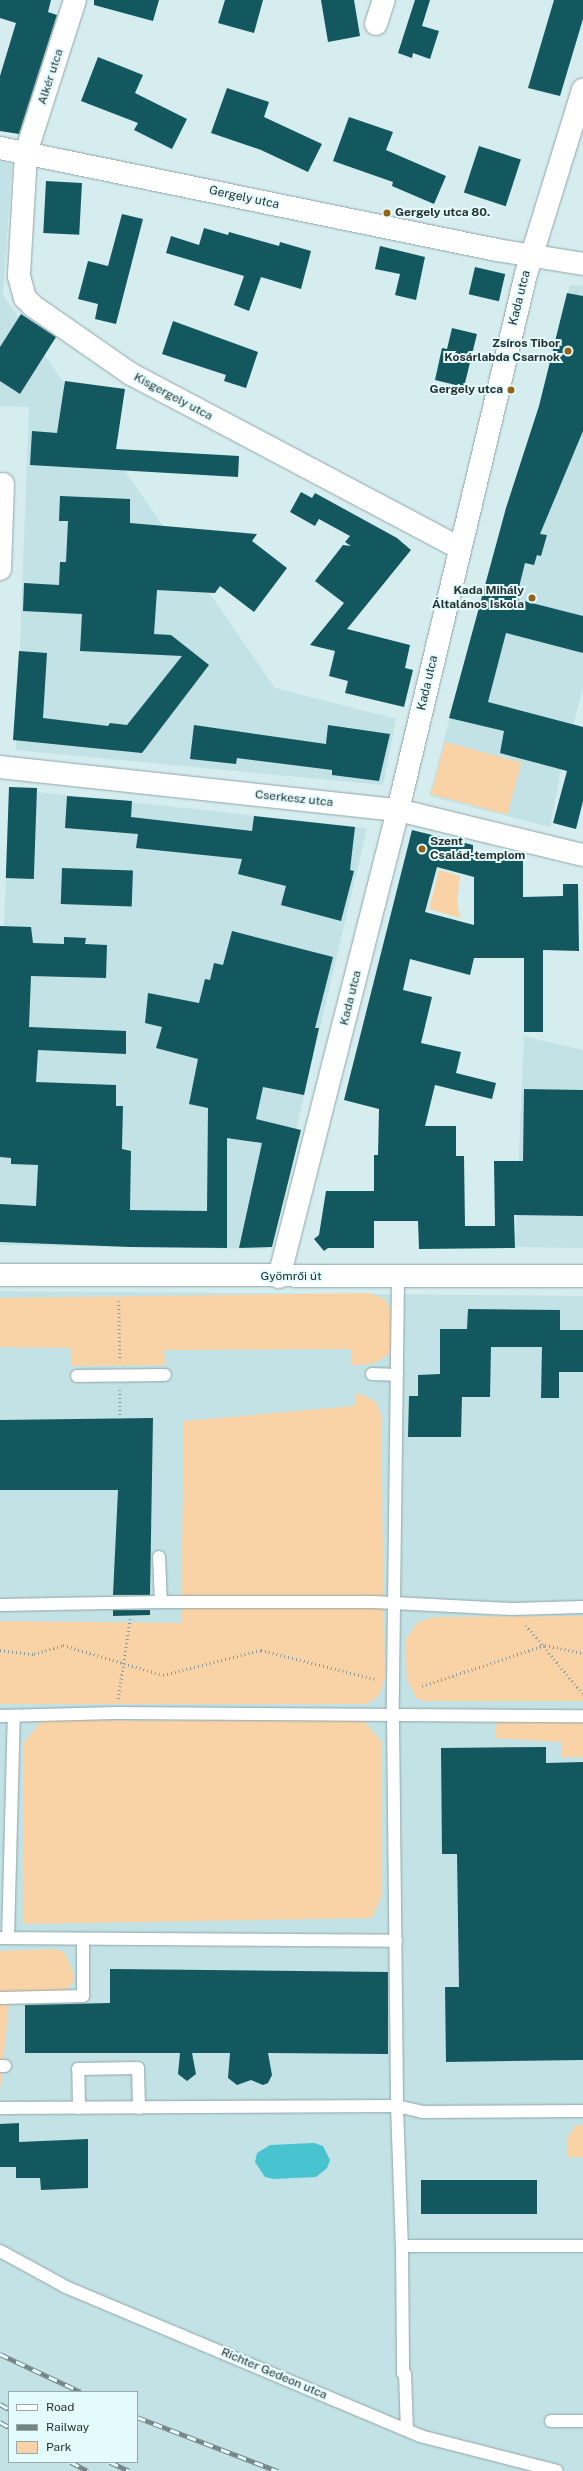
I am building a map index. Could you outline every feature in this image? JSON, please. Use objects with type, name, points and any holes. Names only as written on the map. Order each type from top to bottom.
[{"type":"street","name":"Alkér utca","points":[[26,153],[75,0]]},
{"type":"street","points":[[376,24],[384,0]]},
{"type":"street","name":"Kada utca","points":[[279,1278],[398,810],[531,257],[583,90]]},
{"type":"street","name":"Gergely utca","points":[[0,148],[531,257],[583,264]]},
{"type":"street","name":"Kisgergely utca","points":[[26,153],[19,276],[20,288],[33,306],[131,374],[460,548]]},
{"type":"street","points":[[0,569],[3,484]]},
{"type":"street","name":"Cserkesz utca","points":[[0,767],[398,810],[583,855]]},
{"type":"street","name":"Gyömrői út","points":[[0,1275],[279,1278],[583,1276]]},
{"type":"lane","points":[[398,1277],[393,1716],[396,1941],[396,2106],[402,2246],[403,2373],[405,2374],[407,2430]]},
{"type":"lane","points":[[372,1374],[397,1375]]},
{"type":"lane","points":[[77,1376],[165,1375]]},
{"type":"lane","points":[[160,1557],[161,1602]]},
{"type":"lane","points":[[0,1605],[161,1602],[394,1603],[511,1609],[583,1607]]},
{"type":"lane","points":[[0,1716],[116,1713],[393,1716],[583,1716]]},
{"type":"lane","points":[[14,1716],[4,1938],[83,1940],[396,1941]]},
{"type":"lane","points":[[0,1998],[84,1996],[83,1940]]},
{"type":"lane","points":[[79,2108],[78,2069],[138,2068],[139,2108]]},
{"type":"lane","points":[[0,2108],[396,2106],[423,2112],[583,2111]]},
{"type":"lane","points":[[402,2246],[583,2246]]},
{"type":"lane","name":"Richter Gedeon utca","points":[[0,2251],[66,2288],[420,2436],[557,2471]]},
{"type":"lane","points":[[551,2421],[583,2421]]},
{"type":"path","points":[[511,1609],[545,1645],[583,1694]]},
{"type":"path","points":[[116,1713],[122,1663],[130,1616]]},
{"type":"path","points":[[0,1650],[34,1654],[63,1645],[163,1675],[261,1650],[375,1679]]},
{"type":"path","points":[[422,1686],[545,1645],[583,1654]]},
{"type":"shaded area","points":[[0,161],[12,164],[3,295],[275,688],[396,719],[383,785],[16,750],[29,407],[0,406]]},
{"type":"shaded area","name":"Kada Mihály Általános Iskola","points":[[570,285],[583,286],[583,689],[561,769],[550,827],[429,796],[506,508],[539,406]]},
{"type":"shaded area","points":[[10,789],[367,828],[268,1249],[0,1245],[0,1007]]},
{"type":"shaded area","points":[[524,1036],[583,1050],[583,1248],[515,1247]]},
{"type":"shaded area","points":[[0,1291],[583,1296],[583,2471],[0,2471]]},
{"type":"green space","points":[[445,742],[521,762],[507,815],[431,794]]},
{"type":"green space","points":[[439,870],[460,876],[457,902],[460,918],[429,909]]},
{"type":"green space","points":[[369,1293],[385,1299],[393,1315],[392,1341],[389,1354],[375,1363],[364,1365],[352,1365],[351,1349],[164,1350],[165,1365],[71,1366],[71,1348],[0,1347],[0,1298]]},
{"type":"green space","points":[[357,1392],[376,1402],[381,1415],[385,1677],[380,1693],[374,1700],[366,1704],[0,1704],[0,1621],[181,1623],[184,1421],[354,1406]]},
{"type":"green space","points":[[583,1616],[583,1701],[424,1701],[416,1698],[407,1679],[405,1641],[417,1623],[434,1617]]},
{"type":"green space","points":[[43,1720],[364,1721],[381,1741],[381,1897],[372,1918],[24,1924],[24,1742]]},
{"type":"green space","points":[[497,1721],[583,1722],[583,1757],[562,1757],[562,1742],[495,1738]]},
{"type":"green space","points":[[54,1949],[64,1952],[74,1974],[73,1983],[63,1992],[0,1994],[0,1951]]},
{"type":"green space","points":[[0,2004],[9,2005],[0,2088]]},
{"type":"green space","points":[[576,2125],[583,2125],[583,2157],[568,2157],[567,2138]]},
{"type":"water","points":[[314,2143],[323,2146],[330,2160],[327,2168],[316,2177],[273,2179],[265,2177],[255,2162],[257,2153],[270,2145]]},
{"type":"building","points":[[0,0],[51,0],[48,12],[57,15],[19,134],[0,131],[0,76],[16,23],[0,18]]},
{"type":"building","points":[[94,0],[159,0],[153,21],[94,5]]},
{"type":"building","points":[[225,0],[263,0],[254,33],[218,23]]},
{"type":"building","points":[[321,0],[354,0],[360,36],[328,42]]},
{"type":"building","points":[[415,0],[430,0],[422,26],[439,31],[430,59],[413,53],[412,58],[398,53]]},
{"type":"building","points":[[554,0],[583,0],[583,19],[560,96],[528,88]]},
{"type":"building","points":[[98,57],[143,75],[135,93],[187,119],[172,149],[134,130],[138,123],[81,101]]},
{"type":"building","points":[[227,88],[269,102],[264,117],[322,144],[308,172],[261,150],[211,133]]},
{"type":"building","points":[[349,117],[393,132],[386,150],[446,176],[434,204],[392,186],[393,182],[333,161]]},
{"type":"building","points":[[479,146],[521,160],[506,206],[464,193]]},
{"type":"building","points":[[46,181],[82,183],[79,235],[43,233]]},
{"type":"building","points":[[122,214],[143,219],[116,324],[95,319],[98,304],[78,299],[88,261],[108,266]]},
{"type":"building","points":[[204,228],[228,235],[229,232],[279,246],[280,242],[311,251],[301,289],[261,277],[249,311],[234,305],[244,276],[166,253],[171,236],[199,245]]},
{"type":"building","points":[[380,246],[425,257],[416,300],[395,295],[400,274],[375,269]]},
{"type":"building","points":[[475,267],[505,274],[499,301],[469,294]]},
{"type":"building","points":[[567,293],[583,296],[583,431],[540,534],[547,535],[541,556],[537,555],[534,565],[525,563],[516,599],[583,616],[583,653],[506,633],[488,702],[583,727],[583,801],[576,829],[553,823],[567,771],[500,753],[504,731],[449,718],[506,508],[539,406]]},
{"type":"building","points":[[21,314],[56,337],[20,394],[0,381],[0,347]]},
{"type":"building","points":[[173,321],[258,352],[246,388],[224,381],[226,375],[162,354]]},
{"type":"building","points":[[452,328],[477,334],[464,387],[435,380],[442,348],[447,349]]},
{"type":"building","points":[[65,381],[125,389],[116,449],[239,456],[238,477],[30,465],[32,431],[57,433]]},
{"type":"building","points":[[301,492],[312,498],[315,493],[397,538],[411,550],[347,629],[410,645],[405,668],[413,670],[404,707],[345,693],[348,681],[329,676],[335,651],[310,645],[344,603],[315,581],[343,545],[351,546],[345,542],[350,536],[319,519],[315,526],[290,512]]},
{"type":"building","points":[[60,496],[130,499],[130,523],[257,534],[252,541],[287,568],[254,612],[220,586],[215,593],[157,590],[154,634],[171,635],[209,665],[142,753],[13,740],[19,651],[47,653],[43,718],[108,726],[110,723],[127,725],[182,656],[80,651],[82,614],[23,611],[24,583],[59,585],[60,562],[66,562],[68,521],[59,521]]},
{"type":"building","points":[[194,725],[326,744],[328,725],[390,734],[379,781],[332,775],[332,770],[237,758],[236,764],[190,759]]},
{"type":"building","points":[[9,787],[37,788],[34,879],[6,878]]},
{"type":"building","points":[[67,796],[132,801],[131,817],[252,831],[254,816],[355,827],[350,870],[354,871],[341,921],[281,905],[286,886],[238,874],[242,859],[136,848],[138,834],[65,828]]},
{"type":"building","points":[[412,830],[473,845],[473,860],[523,859],[523,897],[563,896],[563,884],[578,884],[579,951],[543,950],[543,1032],[524,1032],[524,958],[474,958],[470,975],[410,959],[403,990],[432,997],[421,1043],[461,1052],[456,1073],[496,1083],[492,1099],[435,1085],[425,1126],[456,1126],[456,1156],[464,1156],[465,1226],[495,1226],[494,1161],[523,1161],[524,1089],[583,1090],[583,1216],[514,1215],[515,1248],[419,1249],[418,1221],[374,1221],[374,1248],[328,1248],[324,1251],[314,1239],[319,1235],[326,1191],[374,1191],[374,1155],[378,1155],[379,1109],[344,1100]],"holes":[[[437,867],[474,877],[474,925],[425,912]]]},
{"type":"building","points":[[62,868],[133,870],[132,906],[61,904]]},
{"type":"building","points":[[0,926],[31,927],[33,943],[64,944],[64,937],[86,938],[85,944],[107,945],[106,978],[31,976],[29,1027],[126,1031],[126,1054],[38,1050],[36,1082],[116,1085],[116,1106],[123,1106],[122,1149],[131,1151],[130,1210],[207,1211],[208,1108],[189,1104],[198,1059],[156,1048],[162,1027],[145,1023],[148,993],[199,1003],[205,979],[210,980],[214,963],[223,965],[232,931],[333,957],[315,1028],[319,1028],[304,1095],[263,1087],[256,1119],[301,1130],[272,1247],[239,1248],[262,1143],[227,1138],[227,1248],[130,1247],[0,1242],[0,1204],[36,1206],[38,1165],[11,1164],[11,1158],[0,1157]]},
{"type":"building","points":[[468,1309],[560,1310],[560,1330],[583,1330],[583,1372],[559,1372],[559,1398],[541,1398],[542,1347],[491,1347],[490,1397],[462,1397],[461,1437],[408,1437],[409,1396],[418,1396],[418,1375],[440,1374],[440,1329],[467,1329]]},
{"type":"building","points":[[153,1418],[150,1595],[113,1595],[118,1490],[0,1490],[0,1420]]},
{"type":"building","points":[[113,1610],[150,1610],[150,1615],[113,1616]]},
{"type":"building","points":[[546,1747],[546,1763],[583,1762],[583,2060],[446,2062],[445,1987],[459,1987],[457,1854],[442,1854],[441,1748]]},
{"type":"building","points":[[110,1969],[388,1972],[388,2054],[268,2053],[272,2075],[268,2083],[263,2085],[251,2080],[237,2085],[228,2078],[230,2053],[192,2053],[196,2074],[187,2081],[178,2074],[180,2053],[25,2053],[25,2005],[110,2003]]},
{"type":"building","points":[[19,2123],[19,2142],[88,2139],[88,2188],[41,2190],[40,2178],[16,2178],[16,2167],[0,2167],[0,2124]]},
{"type":"building","points":[[421,2180],[537,2180],[537,2214],[421,2214]]},
{"type":"railway","points":[[0,2354],[79,2391]]},
{"type":"railway","points":[[0,2404],[8,2408]]},
{"type":"railway","points":[[138,2417],[278,2471]]},
{"type":"railway","points":[[0,2422],[8,2426]]},
{"type":"railway","points":[[73,2463],[88,2471]]},
{"type":"railway","points":[[112,2463],[129,2471]]},
{"type":"place","name":"Gergely utca 80.","points":[[387,213]]},
{"type":"place","name":"Zsíros Tibor Kosárlabda Csarnok","points":[[568,351]]},
{"type":"place","name":"Gergely utca","points":[[511,390]]},
{"type":"place","name":"Kada Mihály Általános Iskola","points":[[532,598]]},
{"type":"place","name":"Szent Család-templom","points":[[422,849]]}]
